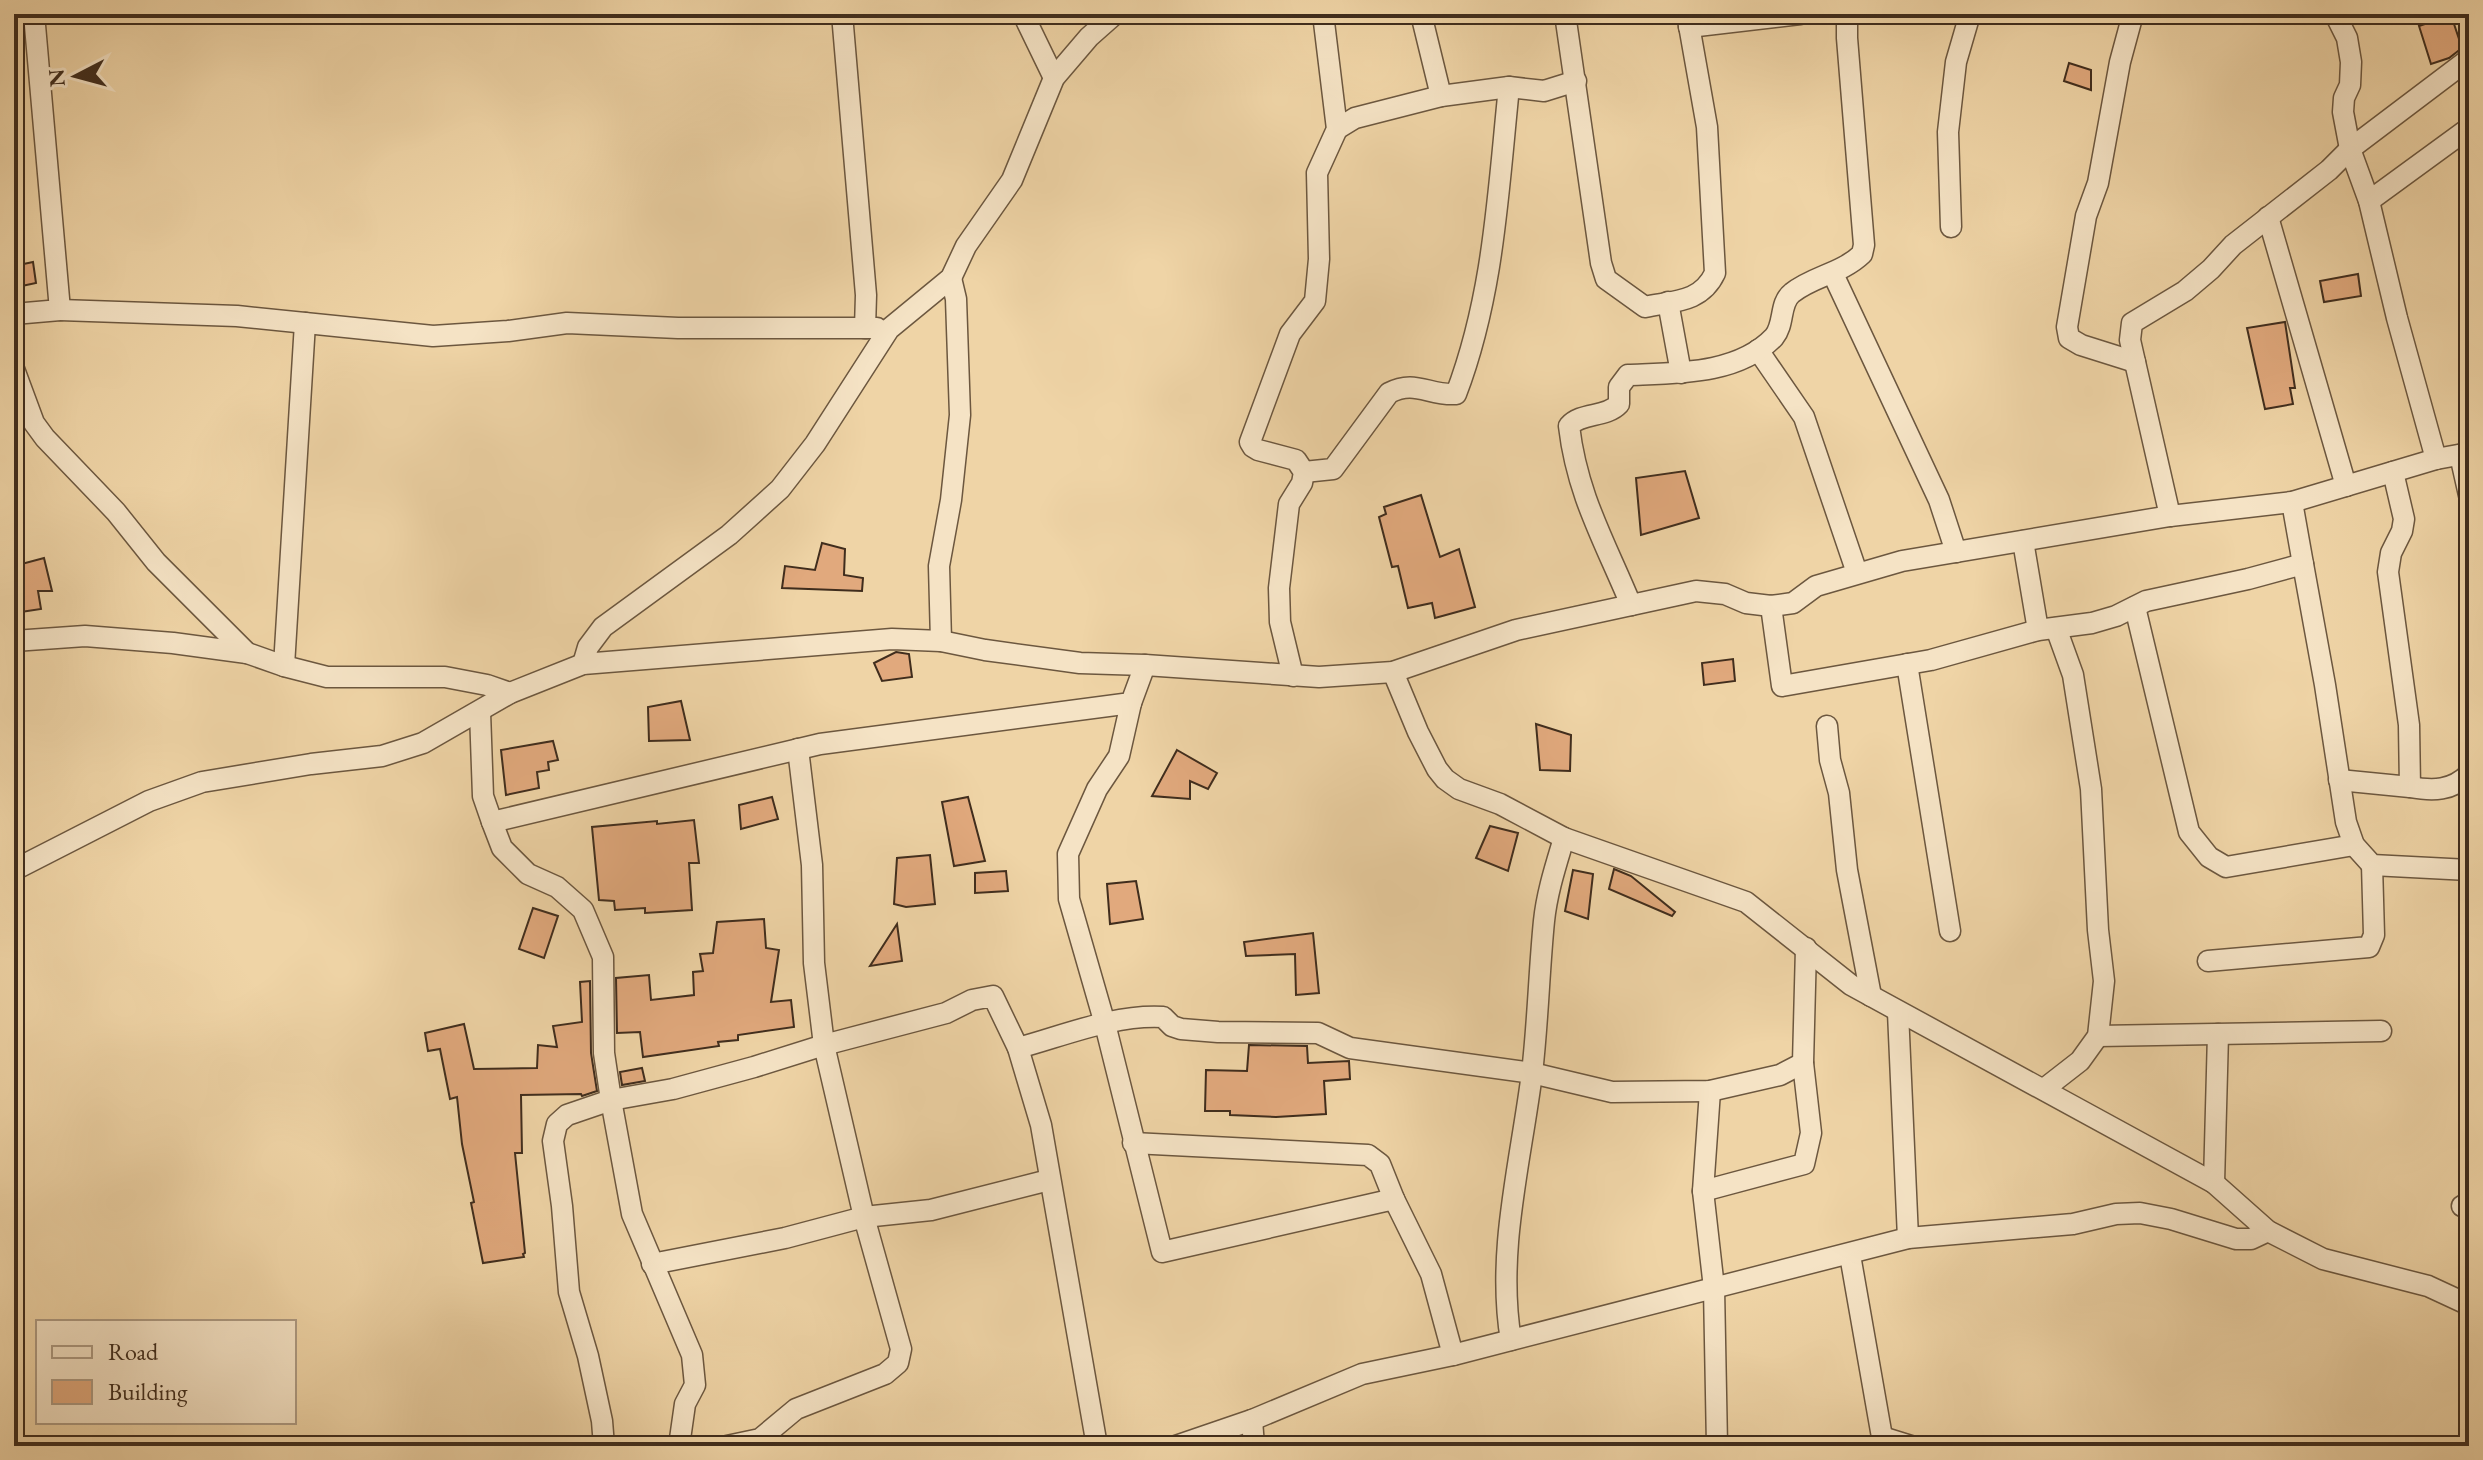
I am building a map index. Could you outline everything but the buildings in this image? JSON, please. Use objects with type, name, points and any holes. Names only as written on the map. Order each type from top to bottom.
[{"type":"street","points":[[34,14],[60,310]]},
{"type":"street","points":[[842,14],[866,295],[865,328]]},
{"type":"street","points":[[1023,14],[1054,78]]},
{"type":"street","points":[[583,664],[588,647],[603,627],[729,535],[780,489],[815,444],[889,329],[951,278],[966,246],[1012,180],[1054,78],[1089,37],[1115,14]]},
{"type":"street","points":[[1293,676],[1280,622],[1279,588],[1289,504],[1302,483],[1304,472],[1296,460],[1258,450],[1250,442],[1290,334],[1315,301],[1319,259],[1317,173],[1337,129],[1323,14]]},
{"type":"street","points":[[1421,14],[1441,96]]},
{"type":"street","points":[[1565,14],[1601,263],[1606,279],[1645,307],[1687,300],[1710,283],[1715,273],[1707,127],[1688,21],[1800,14]]},
{"type":"street","points":[[1631,605],[1586,504],[1569,426],[1575,420],[1613,411],[1619,404],[1619,387],[1628,375],[1681,373],[1714,367],[1758,350],[1776,335],[1791,293],[1833,274],[1862,254],[1864,245],[1847,14]]},
{"type":"street","points":[[1951,227],[1948,132],[1956,62],[1970,14]]},
{"type":"street","points":[[2133,14],[2120,62],[2098,183],[2086,216],[2067,327],[2069,338],[2081,345],[2135,362]]},
{"type":"street","points":[[2335,14],[2347,38],[2351,62],[2350,85],[2344,98],[2343,112],[2350,149],[2369,201],[2436,459]]},
{"type":"street","points":[[2170,516],[2130,340],[2132,323],[2185,291],[2233,245],[2329,170],[2350,149],[2469,59]]},
{"type":"street","points":[[1337,129],[1355,118],[1441,96],[1509,87],[1544,91],[1576,81]]},
{"type":"street","points":[[1304,472],[1333,469],[1389,393],[1412,386],[1443,395],[1456,394],[1471,353],[1489,277],[1509,87]]},
{"type":"street","points":[[2369,201],[2469,128]]},
{"type":"street","points":[[2268,217],[2346,486]]},
{"type":"street","points":[[1833,274],[1939,500],[1956,552]]},
{"type":"street","points":[[941,641],[939,566],[951,500],[960,415],[956,299],[951,278]]},
{"type":"street","points":[[1668,302],[1681,373]]},
{"type":"street","points":[[14,314],[60,310],[237,316],[433,336],[567,323],[678,328],[889,329]]},
{"type":"street","points":[[284,666],[305,323]]},
{"type":"street","points":[[1758,350],[1804,417],[1857,573]]},
{"type":"street","points":[[14,369],[34,423],[45,438],[116,512],[156,562],[247,653]]},
{"type":"street","points":[[14,870],[91,833],[138,806],[202,782],[382,756],[423,743],[510,693],[583,664],[892,639],[941,641],[1080,663],[1293,676],[1358,676],[1393,672],[1516,630],[1696,591],[1725,594],[1746,603],[1771,606],[1793,603],[1816,586],[1857,573],[1956,552],[2170,516],[2292,502],[2436,459],[2464,454],[2469,495]]},
{"type":"street","points":[[2393,472],[2404,519],[2402,531],[2391,553],[2388,572],[2409,725],[2410,787]]},
{"type":"street","points":[[2208,961],[2369,947],[2374,935],[2372,865],[2354,845],[2346,822],[2292,502]]},
{"type":"street","points":[[2023,541],[2047,629],[2073,675],[2091,789],[2098,930],[2104,981],[2098,1036],[2080,1061],[2044,1089]]},
{"type":"street","points":[[1771,606],[1782,686],[1907,664],[2047,629],[2092,623],[2170,595],[2303,564]]},
{"type":"street","points":[[2135,607],[2189,832],[2209,857],[2226,867],[2354,845]]},
{"type":"street","points":[[14,641],[85,636],[173,643],[247,653],[327,677],[445,677],[510,693]]},
{"type":"street","points":[[1907,664],[1950,931]]},
{"type":"street","points":[[1145,665],[1131,703],[1119,756],[1097,789],[1068,854],[1070,909],[1079,929],[1105,1024],[1162,1252],[1394,1199]]},
{"type":"street","points":[[1393,672],[1418,732],[1445,779],[1564,838],[1746,902],[1851,985],[2214,1183],[2268,1231],[2323,1259],[2428,1286],[2469,1305]]},
{"type":"street","points":[[492,822],[798,749],[1131,703]]},
{"type":"street","points":[[480,712],[483,796],[502,848],[528,874],[557,887],[583,910],[603,957],[604,1053],[632,1214],[692,1355],[695,1373],[695,1385],[685,1404],[679,1446]]},
{"type":"street","points":[[1827,726],[1830,760],[1839,793],[1847,870],[1871,996]]},
{"type":"street","points":[[727,1446],[760,1439],[796,1409],[885,1374],[898,1363],[901,1349],[864,1217],[824,1045],[814,963],[812,865],[798,749]]},
{"type":"street","points":[[2339,780],[2447,789],[2457,786],[2469,774]]},
{"type":"street","points":[[1511,1340],[1506,1313],[1507,1255],[1532,1073],[1544,920],[1550,885],[1564,838]]},
{"type":"street","points":[[2372,865],[2469,870]]},
{"type":"street","points":[[1703,1191],[1804,1164],[1811,1133],[1803,1063],[1806,948]]},
{"type":"street","points":[[604,1446],[591,1369],[569,1292],[553,1141],[557,1124],[567,1115],[611,1100],[673,1089],[946,1013],[972,1000],[993,996],[1018,1048],[1041,1125],[1097,1446]]},
{"type":"street","points":[[1898,1012],[1908,1238]]},
{"type":"street","points":[[1018,1048],[1105,1024],[1151,1016],[1163,1017],[1172,1026],[1181,1029],[1318,1033],[1350,1048],[1532,1073],[1612,1092],[1710,1091],[1780,1075],[1803,1063]]},
{"type":"street","points":[[2098,1036],[2381,1031]]},
{"type":"street","points":[[2214,1183],[2218,1034]]},
{"type":"street","points":[[1710,1091],[1703,1191],[1714,1288],[1717,1446]]},
{"type":"street","points":[[1133,1143],[1368,1155],[1380,1164],[1431,1274],[1453,1355]]},
{"type":"street","points":[[652,1264],[785,1238],[864,1217],[931,1210],[1049,1180]]},
{"type":"street","points":[[1176,1446],[1252,1420],[1362,1374],[1453,1355],[1908,1238],[2073,1224],[2128,1213],[2171,1219],[2236,1239],[2251,1239],[2268,1231]]},
{"type":"street","points":[[1850,1255],[1884,1442],[1911,1446]]},
{"type":"street","points":[[1252,1420],[1254,1446]]}]
